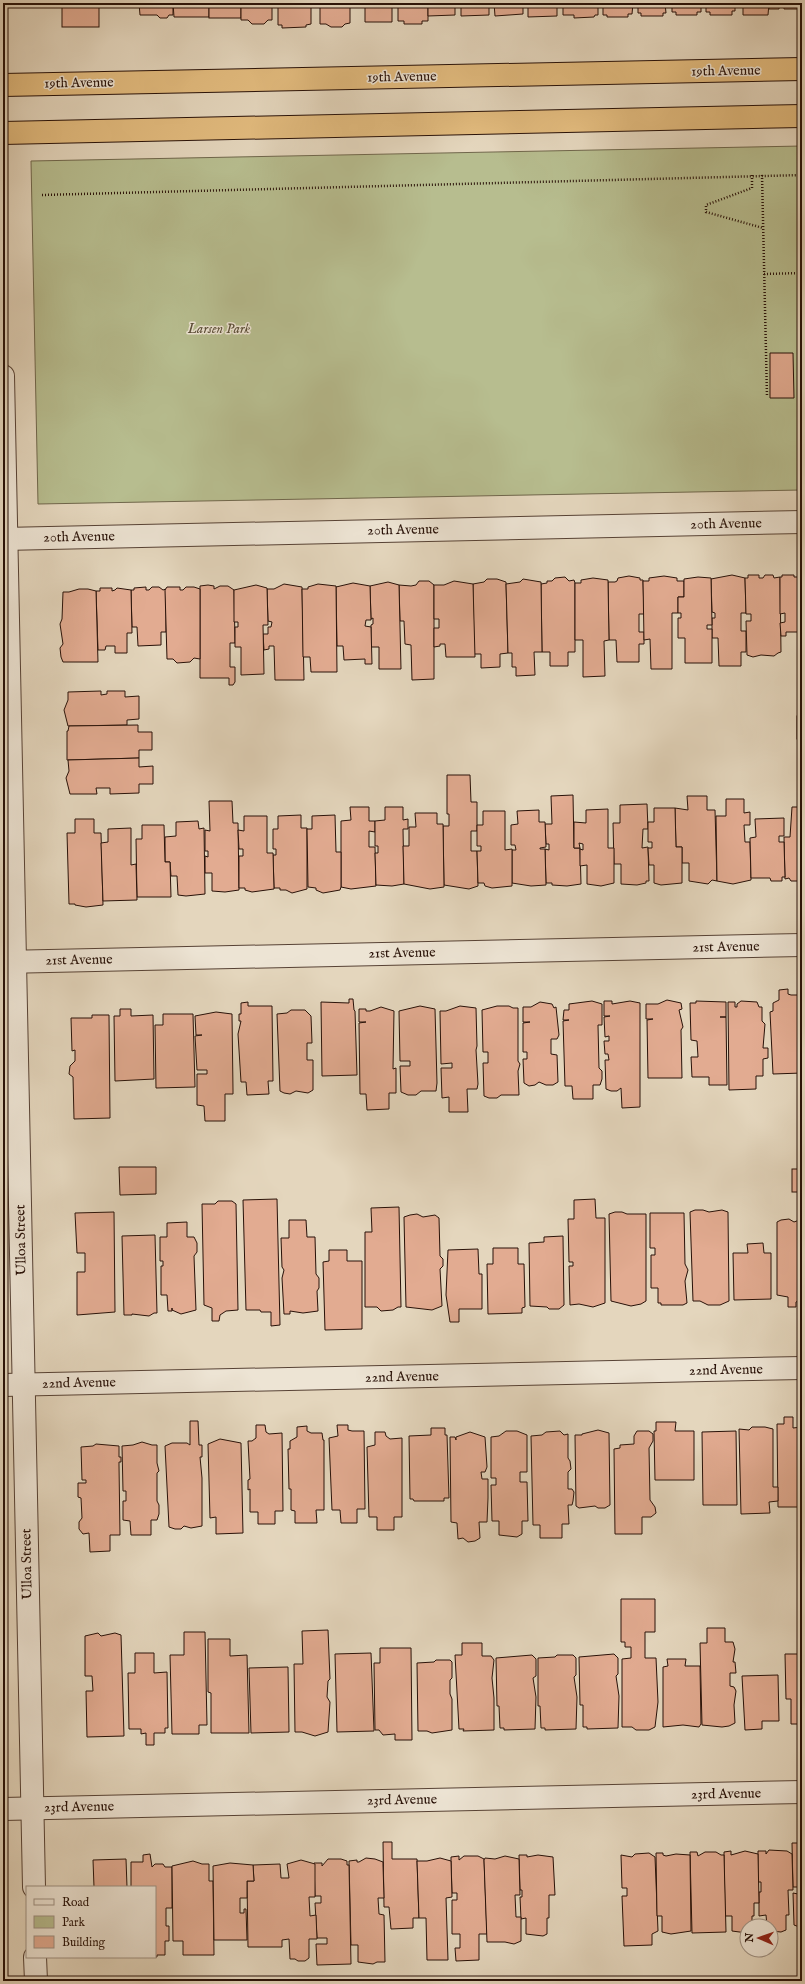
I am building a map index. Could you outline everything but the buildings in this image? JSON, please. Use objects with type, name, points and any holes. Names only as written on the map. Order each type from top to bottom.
[{"type":"highway","name":"19th Avenue","points":[[3,85],[802,69]]},
{"type":"highway","points":[[3,133],[802,116]]},
{"type":"street","name":"Ulloa Street","points":[[3,376],[13,1384],[32,1808],[34,1886]]},
{"type":"street","name":"20th Avenue","points":[[5,538],[802,522]]},
{"type":"street","name":"21st Avenue","points":[[9,962],[802,945]]},
{"type":"street","name":"22nd Avenue","points":[[13,1384],[802,1368]]},
{"type":"street","name":"23rd Avenue","points":[[3,1809],[802,1792]]},
{"type":"street","points":[[35,1958],[36,1981]]},
{"type":"path","points":[[42,195],[752,175],[802,175]]},
{"type":"path","points":[[752,175],[752,188],[706,205],[706,212],[763,228]]},
{"type":"path","points":[[762,175],[767,397]]},
{"type":"path","points":[[764,274],[802,273]]},
{"type":"green space","name":"Larsen Park","points":[[802,146],[802,490],[38,504],[31,161]]}]
